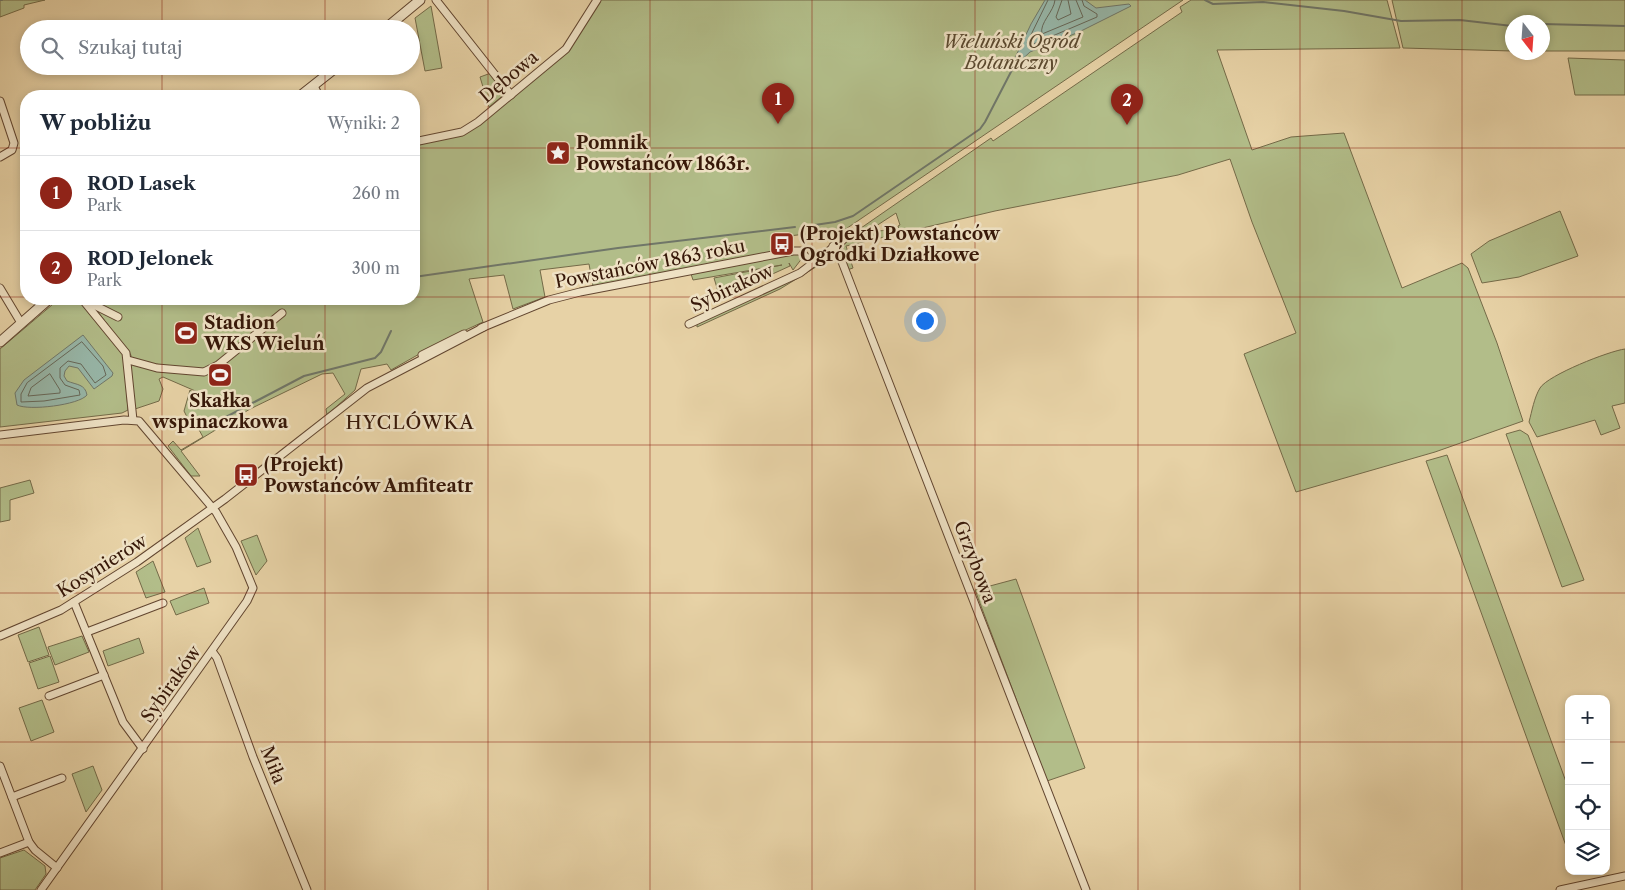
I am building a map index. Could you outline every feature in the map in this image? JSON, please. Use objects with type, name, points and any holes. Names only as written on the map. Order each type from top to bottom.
[{"type":"street","points":[[395,20],[420,0]]},
{"type":"street","points":[[436,0],[511,95]]},
{"type":"street","name":"Dębowa","points":[[420,141],[466,130],[511,95],[566,49],[597,0]]},
{"type":"street","points":[[308,90],[327,75]]},
{"type":"street","points":[[314,86],[316,90]]},
{"type":"street","points":[[0,101],[14,143],[12,150],[0,157]]},
{"type":"street","points":[[812,263],[843,240]]},
{"type":"street","name":"Grzybowa","points":[[833,246],[840,257],[1086,890]]},
{"type":"street","name":"Powstańców 1863 roku","points":[[213,508],[367,388],[443,343],[540,303],[571,294],[793,251],[803,252],[812,263]]},
{"type":"street","name":"Sybiraków","points":[[689,324],[782,282],[803,271],[812,263]]},
{"type":"street","points":[[0,288],[21,323]]},
{"type":"street","points":[[0,342],[42,305]]},
{"type":"street","points":[[87,305],[124,350],[128,360],[133,420]]},
{"type":"street","points":[[94,305],[118,317]]},
{"type":"street","points":[[128,360],[157,368],[204,372],[218,365],[282,313]]},
{"type":"street","points":[[0,435],[133,420],[145,426],[213,508]]},
{"type":"street","name":"Sybiraków","points":[[41,890],[143,749],[253,591],[236,547],[213,508]]},
{"type":"street","name":"Kosynierów","points":[[0,636],[50,616],[74,602],[159,548],[213,508]]},
{"type":"street","points":[[74,602],[123,722],[143,749]]},
{"type":"street","points":[[87,632],[163,603]]},
{"type":"street","name":"Miła","points":[[212,651],[218,658],[254,757],[307,890]]},
{"type":"street","points":[[50,696],[104,675]]},
{"type":"street","points":[[0,766],[29,842],[35,850],[56,868]]},
{"type":"street","points":[[12,797],[62,778]]},
{"type":"street","points":[[0,853],[29,842]]},
{"type":"street","points":[[1560,890],[1625,876]]},
{"type":"green space","points":[[0,0],[45,0],[24,5],[24,8],[0,17]]},
{"type":"green space","name":"Wieluński Ogród Botaniczny","points":[[600,0],[1183,0],[834,237],[830,231],[781,237],[782,251],[593,286],[589,264],[540,270],[545,297],[513,309],[504,275],[469,279],[483,322],[444,340],[391,370],[387,364],[361,369],[355,390],[327,415],[326,409],[345,394],[333,373],[322,374],[250,409],[181,451],[200,476],[191,476],[168,446],[173,441],[181,450],[203,437],[193,419],[189,421],[184,411],[190,390],[198,396],[200,393],[163,377],[159,379],[163,389],[159,401],[135,409],[130,366],[131,355],[93,305],[420,305],[420,144],[454,136],[562,56]]},
{"type":"green space","points":[[1191,0],[1387,0],[1400,48],[1217,50],[1252,150],[1291,137],[1344,133],[1402,288],[1462,263],[1468,268],[1497,343],[1523,421],[1435,452],[1296,492],[1244,354],[1296,333],[1252,222],[1230,159],[1178,175],[995,211],[846,246],[853,268],[847,270],[838,247],[858,235],[899,229],[898,226],[900,225],[896,213],[873,228],[848,237],[991,138],[993,141],[1182,12],[1180,7]]},
{"type":"green space","points":[[1392,0],[1625,0],[1625,51],[1550,51],[1550,15],[1505,15],[1505,51],[1403,48]]},
{"type":"green space","points":[[431,6],[442,68],[425,71],[420,44],[420,20],[415,20],[415,18]]},
{"type":"green space","points":[[1568,58],[1625,60],[1625,95],[1575,95]]},
{"type":"green space","points":[[491,73],[506,93],[489,107],[480,77]]},
{"type":"green space","points":[[1560,211],[1578,256],[1519,277],[1482,283],[1471,254],[1489,241]]},
{"type":"green space","points":[[833,251],[837,254],[780,289],[697,327],[697,323],[775,286]]},
{"type":"green space","points":[[797,253],[803,257],[793,270],[789,263],[790,266],[720,298],[714,278],[782,265],[693,280],[691,274]]},
{"type":"green space","points":[[52,305],[83,305],[121,350],[124,358],[128,410],[122,413],[0,427],[0,349]]},
{"type":"green space","points":[[1625,349],[1625,403],[1612,406],[1620,428],[1601,435],[1595,420],[1537,437],[1529,422],[1536,396],[1545,383],[1580,364]]},
{"type":"green space","points":[[1520,430],[1528,435],[1584,580],[1562,587],[1506,434]]},
{"type":"green space","points":[[1447,455],[1565,779],[1565,843],[1426,461]]},
{"type":"green space","points":[[30,480],[34,493],[10,500],[10,520],[0,522],[0,488]]},
{"type":"green space","points":[[198,528],[211,562],[197,567],[185,538]]},
{"type":"green space","points":[[257,535],[267,561],[256,575],[241,541]]},
{"type":"green space","points":[[153,561],[165,592],[146,598],[136,572]]},
{"type":"green space","points":[[1016,579],[1085,768],[1047,781],[975,590]]},
{"type":"green space","points":[[204,588],[209,603],[176,615],[170,601]]},
{"type":"green space","points":[[39,627],[49,655],[28,662],[18,635]]},
{"type":"green space","points":[[82,636],[89,652],[55,665],[48,647]]},
{"type":"green space","points":[[139,638],[144,653],[108,666],[103,651]]},
{"type":"green space","points":[[50,656],[59,682],[38,689],[29,663]]},
{"type":"green space","points":[[42,700],[54,732],[31,741],[19,708]]},
{"type":"green space","points":[[93,766],[102,790],[86,812],[72,774]]},
{"type":"green space","points":[[24,850],[45,866],[46,874],[35,890],[0,890],[0,858]]},
{"type":"water","points":[[1045,0],[1085,0],[1096,8],[1129,4],[1131,6],[1079,32],[1030,52],[1015,66],[1013,62]]},
{"type":"water","points":[[83,335],[113,373],[112,376],[94,389],[78,368],[69,366],[64,376],[67,381],[77,384],[86,391],[87,395],[82,399],[54,406],[23,407],[17,405],[15,393],[24,380]]},
{"type":"waterway","points":[[1205,0],[1213,4],[1263,2],[1344,11],[1401,21],[1460,20],[1505,25]]},
{"type":"waterway","points":[[1550,24],[1625,26]]},
{"type":"waterway","points":[[801,227],[835,222],[853,216],[980,129],[1014,66]]},
{"type":"waterway","points":[[420,276],[618,248],[795,227]]},
{"type":"waterway","points":[[215,419],[224,418],[304,376],[375,358],[381,352],[391,331]]},
{"type":"place","name":"ROD Lasek","points":[[778,124]]},
{"type":"place","name":"ROD Jelonek","points":[[1127,125]]},
{"type":"place","name":"Pomnik Powstańców 1863r.","points":[[558,153]]},
{"type":"place","name":"(Projekt) Powstańców Ogródki Działkowe","points":[[782,244]]},
{"type":"place","name":"Stadion WKS Wieluń","points":[[186,333]]},
{"type":"place","name":"Skałka wspinaczkowa","points":[[220,375]]},
{"type":"place","name":"(Projekt) Powstańców Amfiteatr","points":[[246,475]]},
{"type":"district","name":"HYCLÓWKA","points":[[410,422]]}]
